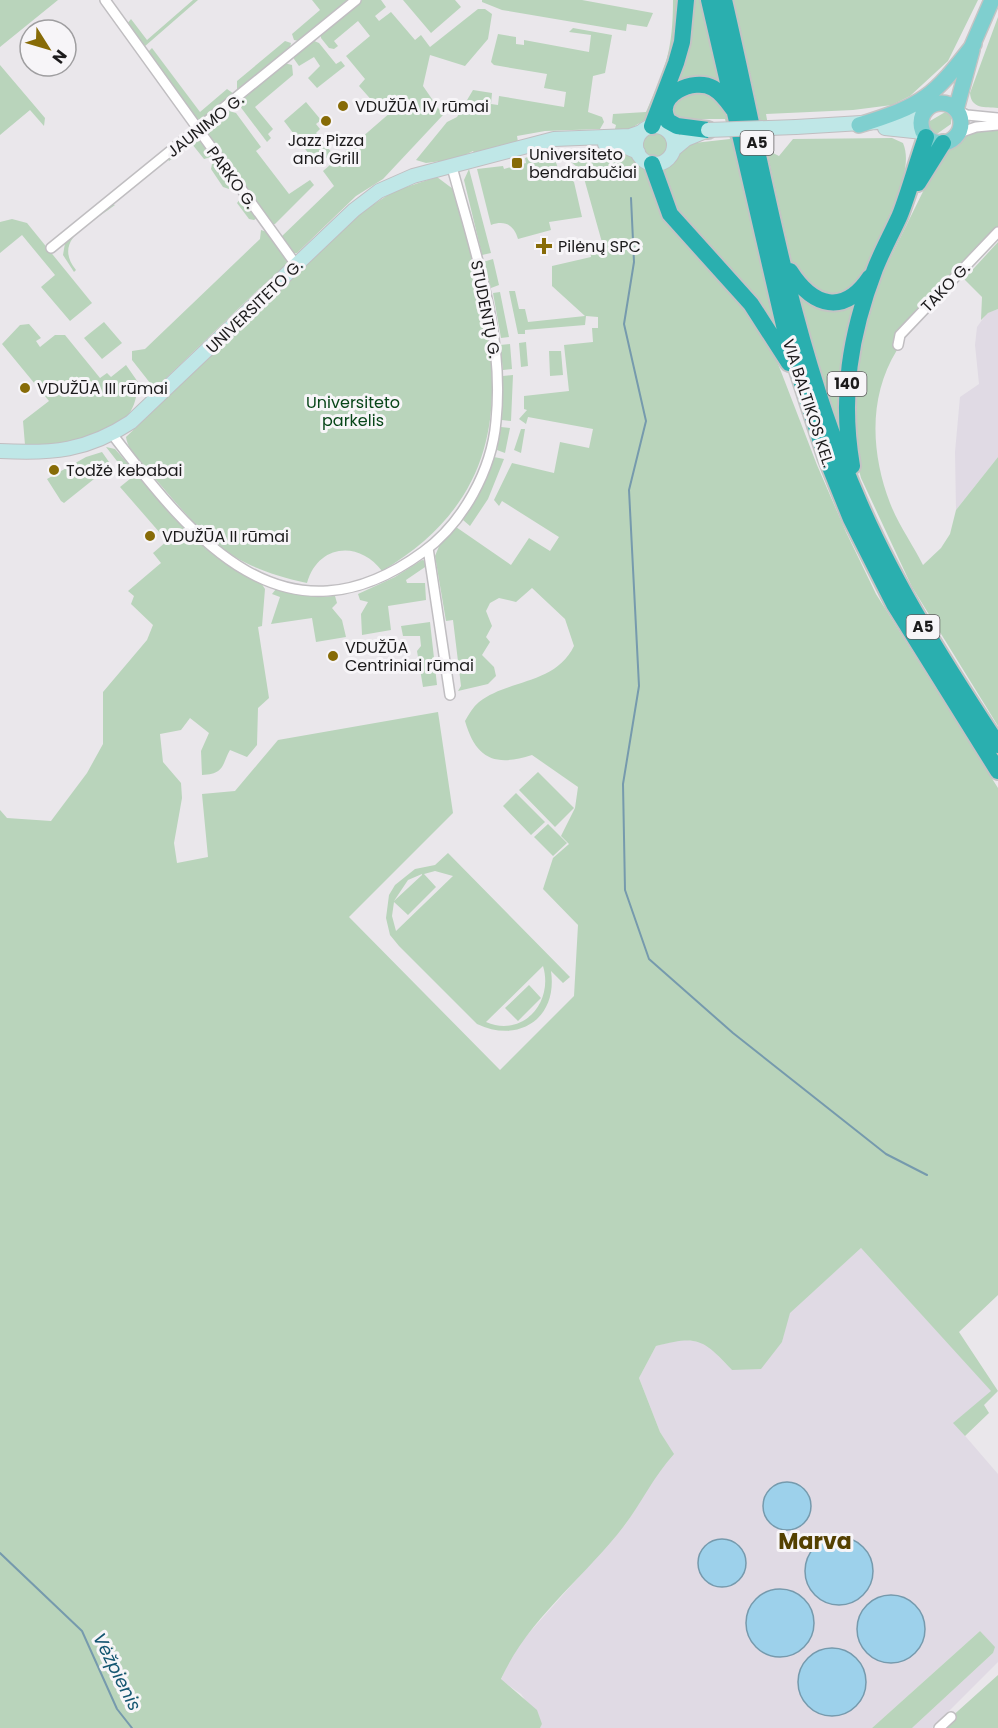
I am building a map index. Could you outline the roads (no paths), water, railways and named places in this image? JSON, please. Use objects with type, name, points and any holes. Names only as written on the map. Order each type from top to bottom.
[{"type":"highway","points":[[646,129],[676,63],[682,42],[686,0]]},
{"type":"highway","name":"VIA BALTIKOS KEL.","points":[[710,0],[800,382],[826,457],[870,559],[922,652],[998,771]]},
{"type":"highway","name":"VIA BALTIKOS KEL.","points":[[724,0],[784,262],[813,376],[859,502],[912,609],[998,745]]},
{"type":"highway","points":[[708,130],[677,126],[668,121],[665,109],[668,100],[687,85],[698,83],[712,87],[735,112]]},
{"type":"highway","points":[[901,212],[924,134]]},
{"type":"highway","name":"140","points":[[859,502],[846,425],[847,371],[851,347],[875,268],[901,212],[943,143]]},
{"type":"highway","points":[[652,164],[670,214],[751,304],[800,382]]},
{"type":"highway","points":[[784,262],[804,291],[815,299],[827,303],[841,301],[855,294],[875,268]]},
{"type":"main road","points":[[942,103],[974,44],[992,0]]},
{"type":"main road","points":[[958,133],[960,119],[956,110],[974,44]]},
{"type":"main road","points":[[859,125],[894,114],[927,98],[945,81],[974,44]]},
{"type":"main road","points":[[708,130],[687,139],[674,149],[668,159],[652,164],[644,160],[638,152],[636,142],[646,129],[669,131],[859,125],[910,120],[923,114],[933,105],[942,103],[956,110]]},
{"type":"main road","points":[[923,114],[921,123],[924,134],[933,142],[943,143]]},
{"type":"main road","points":[[859,125],[924,134]]},
{"type":"main road","name":"UNIVERSITETO G.","points":[[0,451],[68,450],[98,442],[112,434],[153,403],[354,210],[379,191],[413,176],[563,137],[630,136],[646,129]]},
{"type":"main road","points":[[669,131],[674,149]]},
{"type":"main road","name":"140","points":[[943,143],[952,140],[958,133]]},
{"type":"main road","name":"UNIVERSITETO G.","points":[[510,152],[555,146],[607,144],[624,146],[638,152]]},
{"type":"street","name":"PARKO G.","points":[[105,0],[297,266]]},
{"type":"street","name":"JAUNIMO G.","points":[[51,248],[356,0]]},
{"type":"street","points":[[956,110],[967,115],[998,118]]},
{"type":"street","points":[[958,133],[976,127],[998,125]]},
{"type":"street","name":"STUDENTŲ G.","points":[[112,434],[166,502],[202,541],[241,567],[271,581],[305,591],[338,592],[376,580],[428,548],[455,519],[472,494],[484,470],[496,422],[495,342],[485,292],[452,167]]},
{"type":"street","name":"TAKO G.","points":[[898,345],[900,335],[998,232]]},
{"type":"street","points":[[428,548],[450,695]]},
{"type":"street","points":[[939,1728],[951,1717]]},
{"type":"water","points":[[787,1482],[804,1489],[811,1506],[804,1523],[787,1530],[770,1523],[763,1506],[770,1489]]},
{"type":"water","points":[[839,1537],[852,1540],[863,1547],[870,1558],[873,1571],[870,1584],[863,1595],[852,1602],[839,1605],[826,1602],[815,1595],[808,1584],[805,1571],[808,1558],[815,1547],[826,1540]]},
{"type":"water","points":[[722,1539],[739,1546],[746,1563],[739,1580],[722,1587],[705,1580],[698,1563],[705,1546]]},
{"type":"water","points":[[780,1589],[793,1592],[804,1599],[811,1610],[814,1623],[811,1636],[804,1647],[793,1654],[780,1657],[767,1654],[756,1647],[749,1636],[746,1623],[749,1610],[756,1599],[767,1592]]},
{"type":"water","points":[[891,1595],[904,1598],[915,1605],[922,1616],[925,1629],[922,1642],[915,1653],[904,1660],[891,1663],[878,1660],[867,1653],[860,1642],[857,1629],[860,1616],[867,1605],[878,1598]]},
{"type":"water","points":[[832,1648],[845,1651],[856,1658],[863,1669],[866,1682],[863,1695],[856,1706],[845,1713],[832,1716],[819,1713],[808,1706],[801,1695],[798,1682],[801,1669],[808,1658],[819,1651]]},
{"type":"waterway","points":[[631,198],[634,262],[624,324],[646,421],[629,490],[639,686],[623,784],[625,890],[649,959],[733,1033],[886,1154],[927,1175]]},
{"type":"waterway","name":"Vėžpienis","points":[[0,1553],[82,1631],[117,1709],[132,1728]]},
{"type":"place","name":"VDUŽŪA IV rūmai","points":[[343,106]]},
{"type":"place","name":"Jazz Pizza and Grill","points":[[326,121]]},
{"type":"place","name":"Universiteto bendrabučiai","points":[[517,163]]},
{"type":"place","name":"Pilėnų SPC","points":[[544,246]]},
{"type":"place","name":"VDUŽŪA III rūmai","points":[[25,388]]},
{"type":"place","name":"Todžė kebabai","points":[[54,470]]},
{"type":"place","name":"VDUŽŪA II rūmai","points":[[150,536]]},
{"type":"place","name":"VDUŽŪA Centriniai rūmai","points":[[333,656]]},
{"type":"district","name":"Marva","points":[[815,1541]]},
{"type":"park label","name":"Universiteto parkelis","points":[[353,411]]}]
